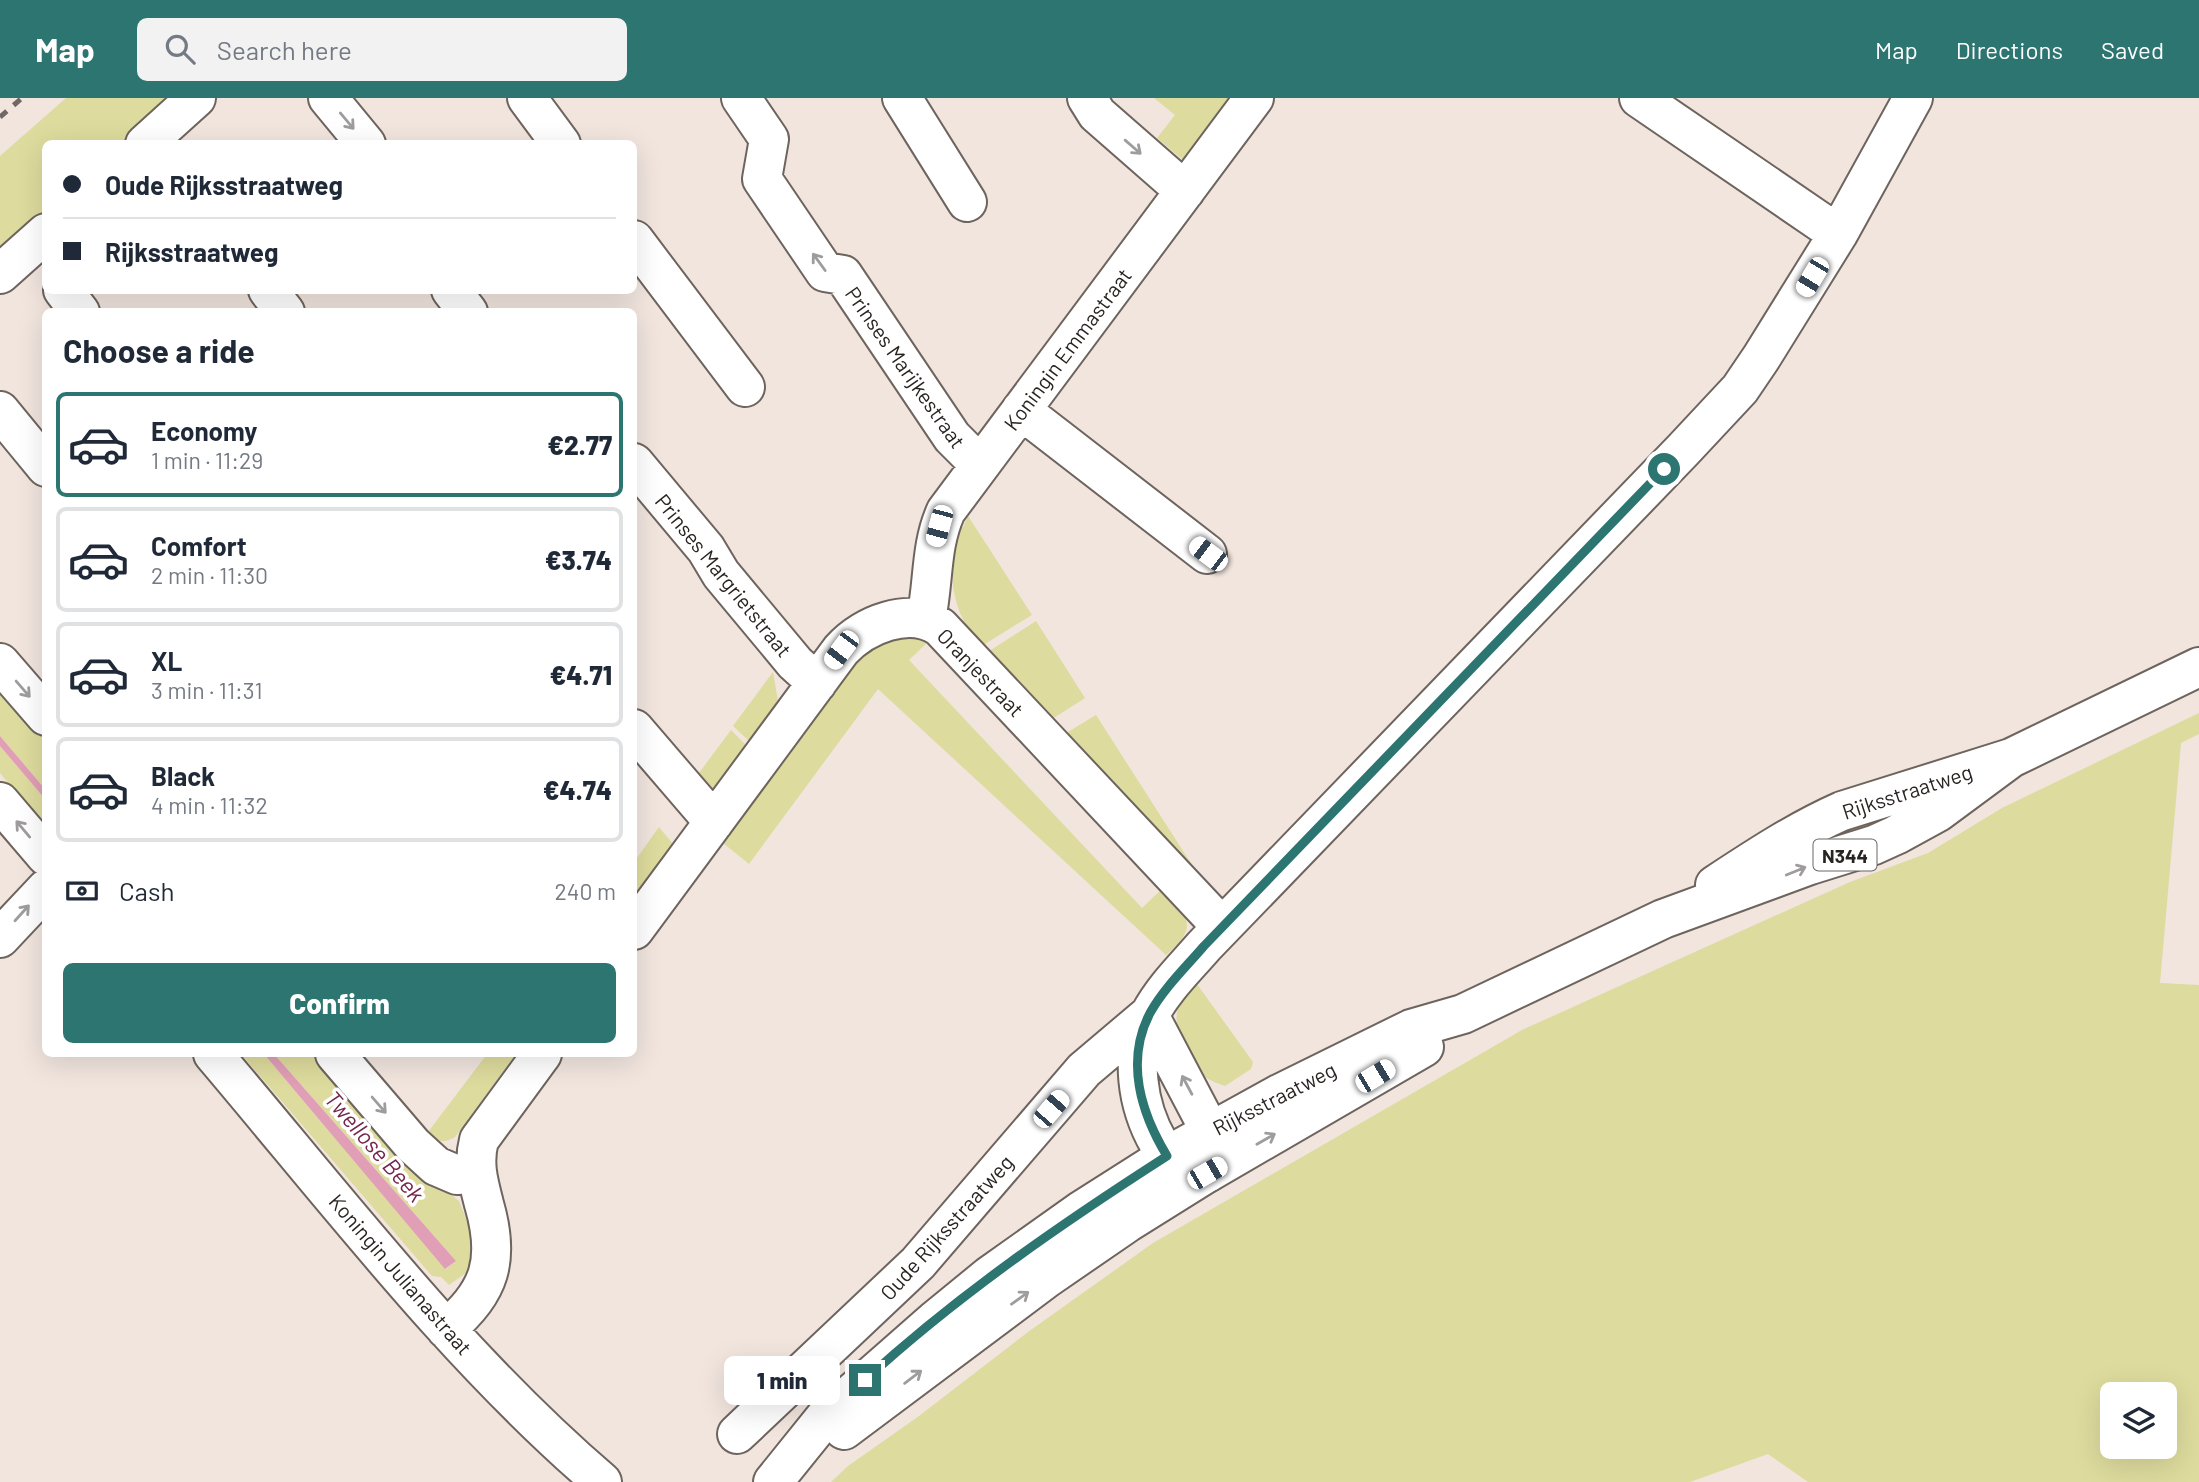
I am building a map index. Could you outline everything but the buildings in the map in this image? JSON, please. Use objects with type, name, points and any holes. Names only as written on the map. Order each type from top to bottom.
[{"type":"street","points":[[149,140],[196,98]]},
{"type":"street","points":[[328,98],[363,140]]},
{"type":"street","points":[[527,98],[558,140]]},
{"type":"street","name":"Prinses Marijkestraat","points":[[741,98],[769,139],[762,179],[825,272],[842,275],[952,437],[980,465]]},
{"type":"street","points":[[902,98],[967,202]]},
{"type":"street","points":[[1087,98],[1097,114],[1185,191]]},
{"type":"street","points":[[1639,98],[1838,234]]},
{"type":"street","name":"Oude Rijksstraatweg","points":[[737,1434],[918,1263],[1084,1070],[1149,1015],[1174,979],[1222,928],[1740,389],[1838,234],[1913,98]]},
{"type":"street","name":"Koningin Emmastraat","points":[[926,619],[932,587],[934,544],[946,511],[1185,191],[1245,103]]},
{"type":"street","points":[[637,244],[745,387]]},
{"type":"street","points":[[0,274],[40,250]]},
{"type":"street","points":[[66,294],[77,308]]},
{"type":"street","points":[[271,294],[282,308]]},
{"type":"street","points":[[454,294],[465,308]]},
{"type":"street","points":[[1021,410],[1208,554]]},
{"type":"street","points":[[0,411],[42,462]]},
{"type":"street","name":"Prinses Margrietstraat","points":[[637,467],[706,549],[720,574],[795,663],[817,683]]},
{"type":"street","name":"Oranjestraat","points":[[637,926],[841,650],[857,636],[900,618],[909,617],[926,619],[940,627],[1222,928]]},
{"type":"street","points":[[0,663],[42,711]]},
{"type":"street","name":"Rijksstraatweg","points":[[776,1479],[827,1415],[989,1276],[1167,1156],[1210,1131],[1280,1093],[1411,1029],[1463,1014],[1662,919],[1771,848],[1822,820],[1842,811],[2011,758],[2199,667]]},
{"type":"street","points":[[637,732],[714,822]]},
{"type":"street","points":[[0,802],[42,851]]},
{"type":"street","points":[[0,938],[42,893]]},
{"type":"street","name":"Rijksstraatweg","points":[[776,1479],[1046,1278],[1207,1173],[1421,1049],[1463,1014]]},
{"type":"street","points":[[1149,1015],[1210,1131],[1213,1145],[1207,1173],[1191,1172],[1167,1156]]},
{"type":"street","name":"Oude Rijksstraatweg","points":[[1149,1015],[1138,1058],[1139,1088],[1146,1117],[1167,1156]]},
{"type":"street","name":"Koningin Julianastraat","points":[[216,1057],[446,1329],[540,1427],[603,1482]]},
{"type":"street","points":[[338,1057],[424,1156],[446,1172],[457,1175],[476,1173]]},
{"type":"street","points":[[446,1329],[473,1303],[489,1275],[492,1261],[489,1220],[476,1173],[476,1153],[484,1131],[535,1057]]},
{"type":"shaded area","points":[[66,98],[172,98],[124,140],[42,140],[42,216],[0,254],[0,156]]},
{"type":"shaded area","points":[[1154,98],[1231,98],[1183,160],[1157,138],[1175,115]]},
{"type":"shaded area","points":[[968,516],[1032,615],[980,647],[956,602],[952,575],[957,524],[963,527]]},
{"type":"shaded area","points":[[1036,621],[1085,698],[1049,721],[988,655],[991,650]]},
{"type":"shaded area","points":[[914,635],[931,639],[909,660],[1142,908],[1163,888],[1179,907],[1187,922],[1187,929],[1177,945],[1166,955],[878,689],[749,864],[718,839],[850,661],[870,645]]},
{"type":"shaded area","points":[[773,672],[778,701],[749,741],[733,726]]},
{"type":"shaded area","points":[[0,685],[42,734],[42,785],[0,736]]},
{"type":"shaded area","points":[[2199,713],[2199,734],[2181,743],[2160,983],[2199,985],[2199,1482],[1808,1482],[1768,1454],[1690,1482],[831,1482],[848,1466],[919,1416],[1028,1332],[1153,1243],[1522,1030],[1850,882],[1928,853],[2002,808]]},
{"type":"shaded area","points":[[1096,715],[1201,879],[1063,735]]},
{"type":"shaded area","points":[[731,730],[746,745],[704,801],[690,785]]},
{"type":"shaded area","points":[[0,736],[42,785],[42,795],[0,746]]},
{"type":"shaded area","points":[[0,746],[42,795],[42,824],[0,773]]},
{"type":"shaded area","points":[[659,827],[673,844],[638,891],[637,858]]},
{"type":"shaded area","points":[[1194,980],[1253,1062],[1251,1069],[1225,1086],[1201,1073],[1189,1059],[1178,1031],[1177,1012],[1180,1000]]},
{"type":"shaded area","points":[[244,1057],[267,1057],[446,1269],[456,1261],[277,1057],[319,1057],[404,1157],[459,1201],[476,1243],[470,1270],[449,1285],[441,1277],[432,1276]]},
{"type":"shaded area","points":[[267,1057],[277,1057],[456,1261],[445,1269]]},
{"type":"shaded area","points":[[485,1057],[514,1057],[455,1137],[440,1141],[428,1132]]},
{"type":"railway","points":[[0,117],[22,98]]},
{"type":"route","points":[[865,1380],[989,1276],[1082,1210],[1167,1156],[1146,1117],[1140,1099],[1138,1077],[1141,1039],[1149,1015],[1161,996],[1204,946],[1664,469]]},
{"type":"water label","name":"Twellose Beek","points":[[375,1146]]}]
